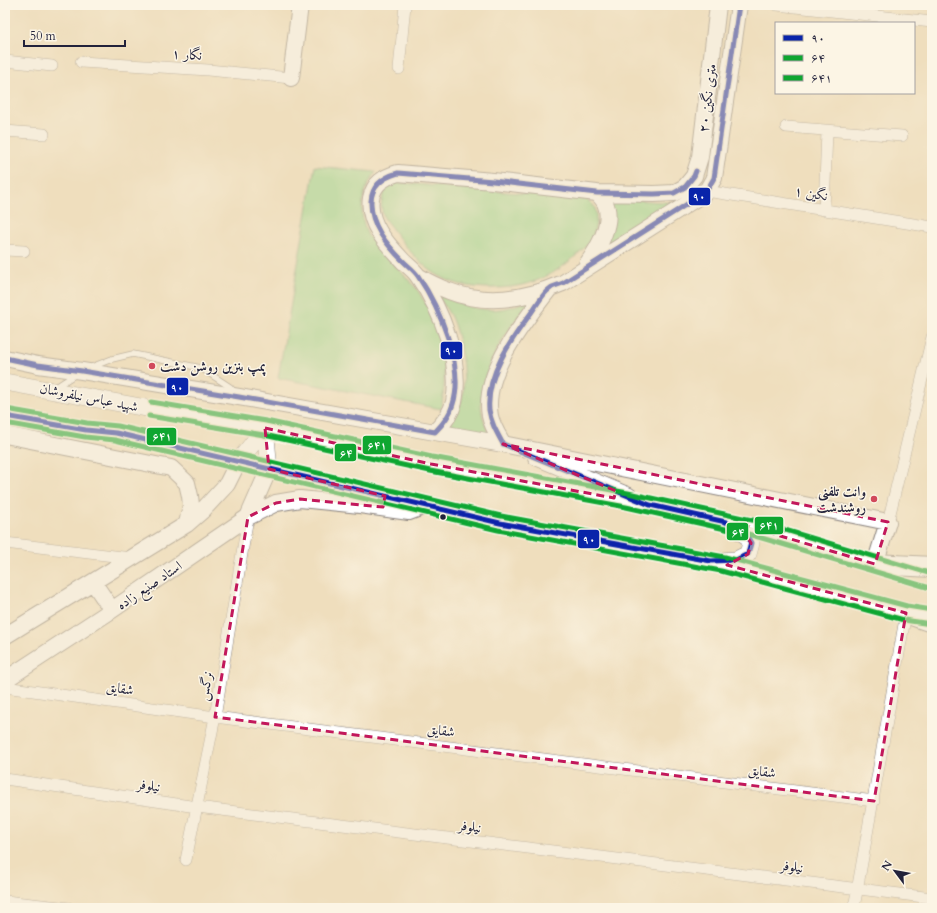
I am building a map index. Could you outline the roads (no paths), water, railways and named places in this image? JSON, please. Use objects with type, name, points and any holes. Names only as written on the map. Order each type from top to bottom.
[{"type":"highway","points":[[876,564],[932,567]]},
{"type":"highway","points":[[906,612],[932,622]]},
{"type":"main road","name":"شهید عباس نیلفروشان","points":[[5,382],[265,428],[431,464],[627,500],[757,529],[876,564]]},
{"type":"main road","points":[[5,416],[116,433],[500,523],[723,564],[906,612]]},
{"type":"main road","points":[[238,462],[265,428]]},
{"type":"main road","points":[[265,428],[269,469]]},
{"type":"main road","points":[[711,562],[736,560],[748,554],[751,543],[748,536],[726,522]]},
{"type":"street","points":[[291,78],[300,5]]},
{"type":"street","points":[[399,69],[405,5]]},
{"type":"street","name":"۲۰ متری نگین","points":[[685,187],[694,176],[700,157],[718,5]]},
{"type":"street","name":"۲۰ متری نگین","points":[[706,192],[714,178],[739,5]]},
{"type":"street","points":[[777,5],[833,8],[932,22]]},
{"type":"street","points":[[5,61],[52,66]]},
{"type":"street","name":"نگار ۱","points":[[81,62],[208,70],[291,78]]},
{"type":"street","points":[[786,128],[902,136]]},
{"type":"street","points":[[5,130],[44,134]]},
{"type":"street","points":[[824,210],[827,131]]},
{"type":"street","points":[[435,432],[450,413],[453,403],[455,378],[452,351],[441,318],[417,275],[386,242],[371,215],[370,205],[372,191],[378,183],[387,177],[398,173],[597,193],[674,193],[685,187]]},
{"type":"street","name":"نگین ۱","points":[[685,187],[706,192],[932,228]]},
{"type":"street","points":[[417,275],[449,292],[485,300],[510,298],[549,289],[562,283],[706,192]]},
{"type":"street","points":[[585,268],[597,251],[603,238],[607,222],[605,202],[597,193]]},
{"type":"street","points":[[5,250],[24,251]]},
{"type":"street","points":[[549,289],[514,338],[494,375],[489,402],[490,417],[494,429],[503,444],[650,505]]},
{"type":"street","points":[[876,564],[888,522],[932,337]]},
{"type":"street","points":[[5,358],[38,365],[239,397],[503,444],[888,522]]},
{"type":"street","points":[[38,365],[50,390]]},
{"type":"street","points":[[93,452],[97,431]]},
{"type":"street","points":[[5,435],[171,468],[187,483],[191,505],[187,524]]},
{"type":"street","points":[[5,636],[187,524],[202,511],[227,484],[238,462]]},
{"type":"street","points":[[248,517],[269,469]]},
{"type":"street","name":"استاد صنیع زاده","points":[[5,680],[112,610],[248,517],[276,503],[300,499],[360,504],[409,512],[425,506]]},
{"type":"street","name":"نرگس","points":[[186,860],[215,717],[248,517]]},
{"type":"street","points":[[5,544],[131,558]]},
{"type":"street","points":[[93,582],[112,610]]},
{"type":"street","points":[[854,908],[906,612]]},
{"type":"street","name":"شقایق","points":[[5,687],[215,717],[874,801]]},
{"type":"street","name":"نیلوفر","points":[[5,779],[197,807],[932,898]]},
{"type":"street","points":[[5,900],[69,908]]},
{"type":"lane","points":[[50,390],[82,371],[112,359],[133,354],[201,368],[230,388],[239,397]]},
{"type":"place","name":"پمپ بنزین روشن دشت","points":[[152,366]]},
{"type":"place","name":"وانت تلفنی روشندشت","points":[[874,499]]}]
